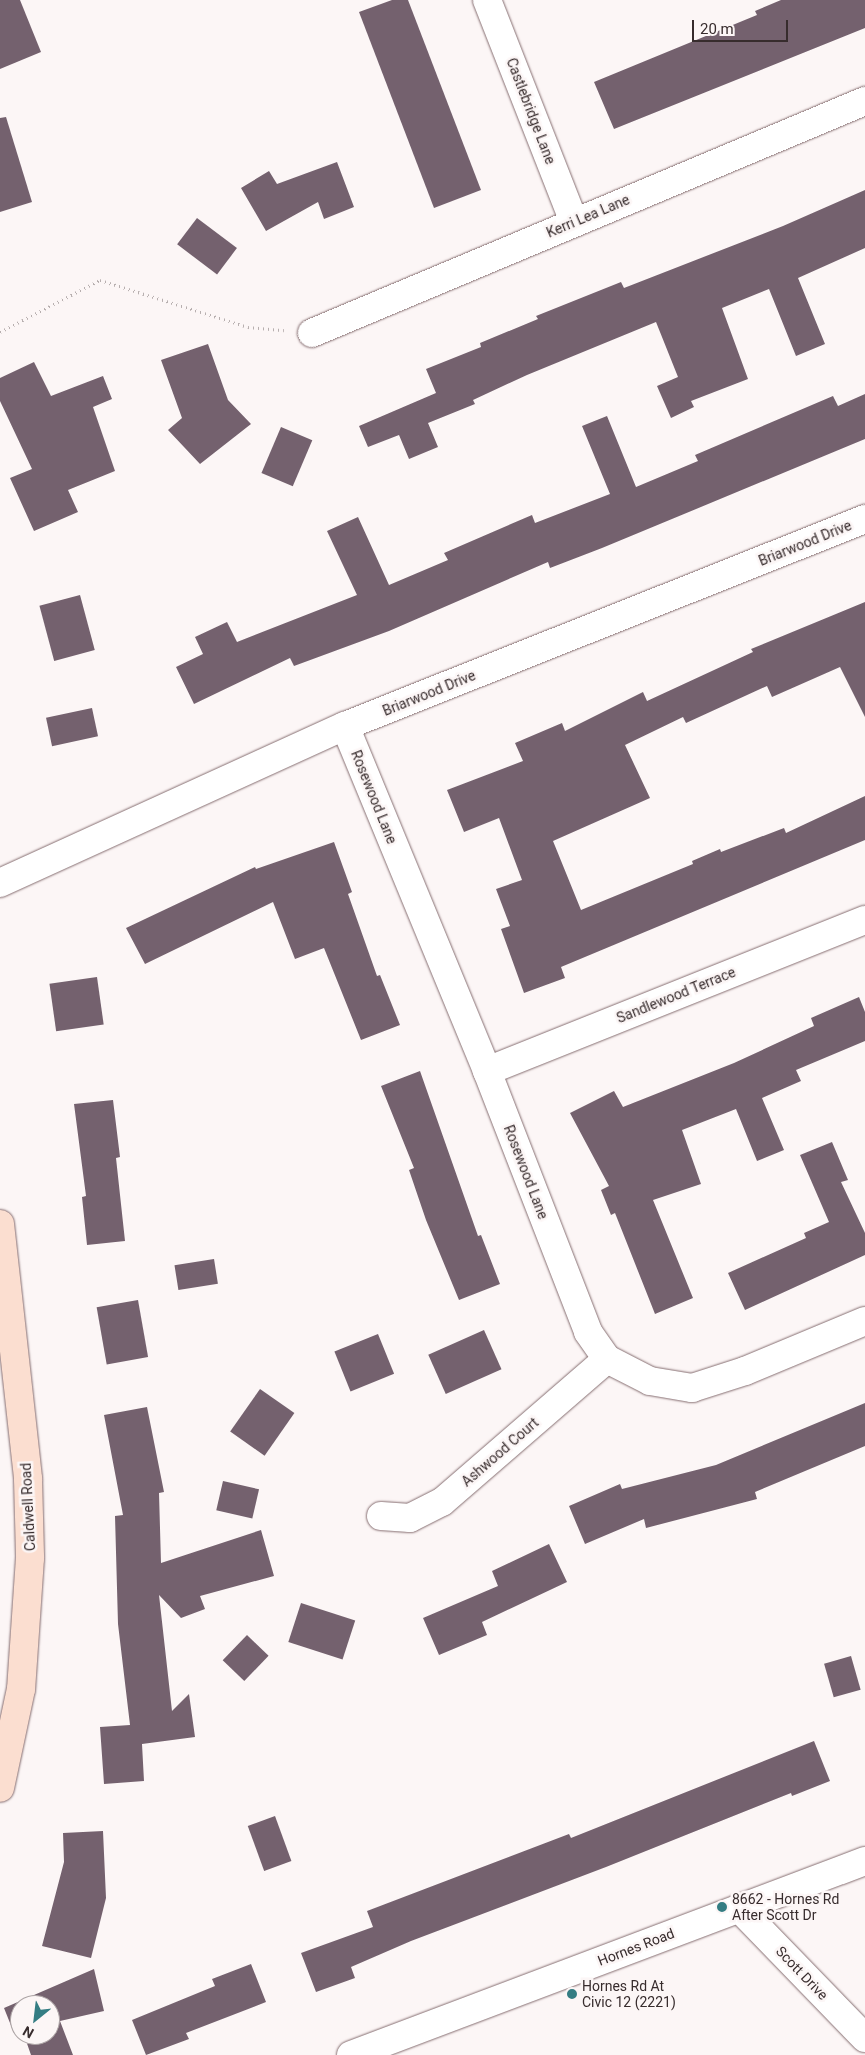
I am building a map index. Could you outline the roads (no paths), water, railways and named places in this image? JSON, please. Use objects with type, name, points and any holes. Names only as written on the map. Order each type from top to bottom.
[{"type":"street","name":"Castlebridge Lane","points":[[487,0],[574,222]]},
{"type":"street","name":"Kerri Lea Lane","points":[[312,333],[865,101]]},
{"type":"street","name":"Briarwood Drive","points":[[0,883],[345,726],[865,519]]},
{"type":"street","name":"Rosewood Lane","points":[[345,726],[487,1071],[588,1332],[607,1359],[650,1382],[692,1388],[745,1371],[865,1321]]},
{"type":"street","name":"Sandlewood Terrace","points":[[487,1071],[865,920]]},
{"type":"street","name":"Caldwell Road","points":[[0,1224],[28,1479],[30,1558],[21,1689],[0,1788]]},
{"type":"street","name":"Ashwood Court","points":[[381,1516],[410,1518],[442,1502],[607,1359]]},
{"type":"street","name":"Hornes Road","points":[[351,2055],[865,1861]]},
{"type":"street","name":"Scott Drive","points":[[740,1908],[865,2038]]},
{"type":"place","name":"8662 - Hornes Rd After Scott Dr","points":[[722,1907]]},
{"type":"place","name":"Hornes Rd At Civic 12 (2221)","points":[[572,1994]]}]
